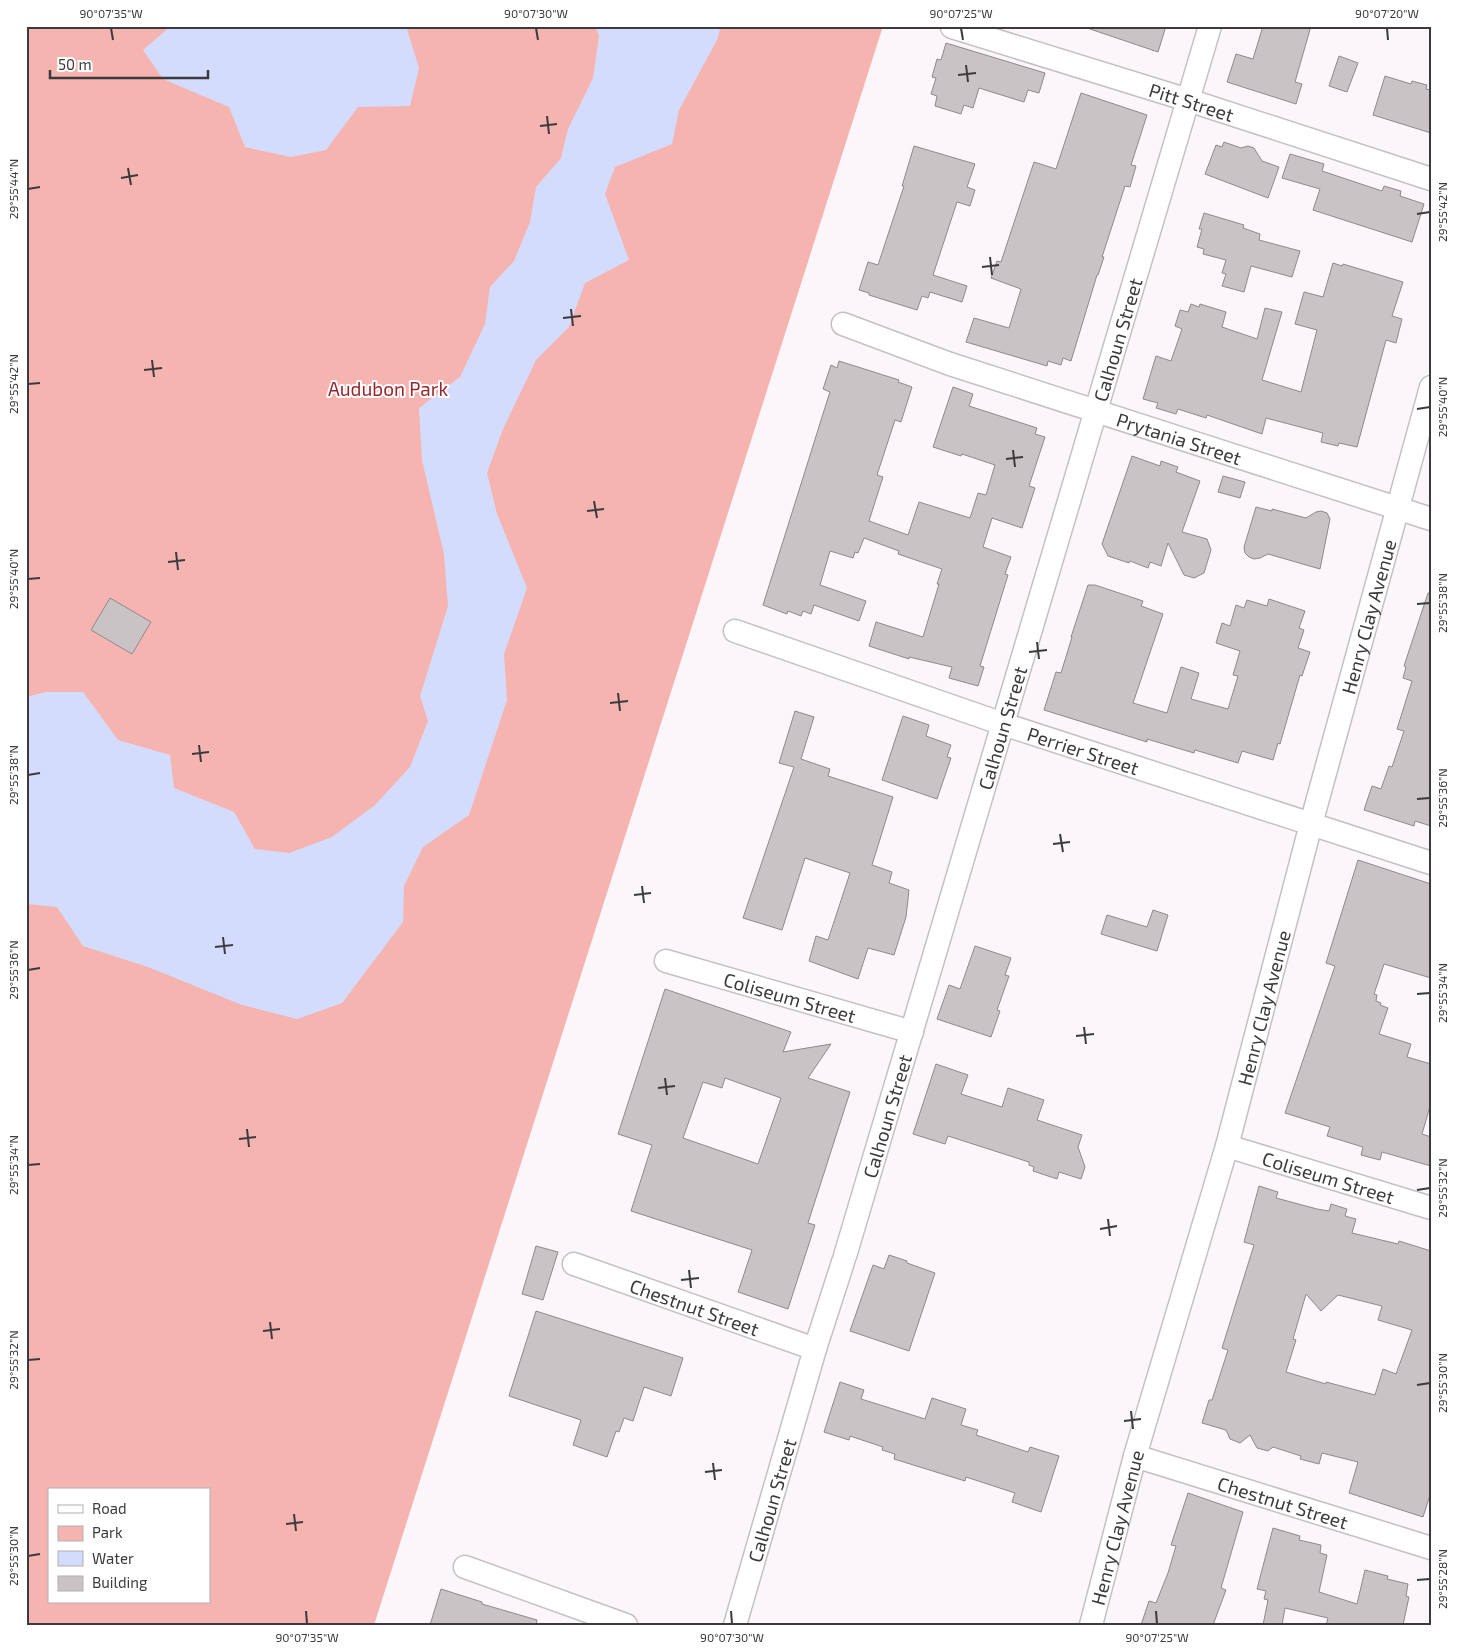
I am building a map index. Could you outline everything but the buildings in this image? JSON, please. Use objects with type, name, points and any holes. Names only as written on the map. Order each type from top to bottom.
[{"type":"street","name":"Pitt Street","points":[[952,26],[1431,179]]},
{"type":"street","name":"Calhoun Street","points":[[735,1625],[815,1349],[912,1032],[1210,26]]},
{"type":"street","name":"Prytania Street","points":[[843,324],[950,364],[1431,519]]},
{"type":"street","name":"Henry Clay Avenue","points":[[1091,1625],[1135,1456],[1227,1146],[1311,824],[1431,387]]},
{"type":"street","name":"Perrier Street","points":[[735,631],[1003,724],[1431,863]]},
{"type":"street","name":"Coliseum Street","points":[[666,960],[912,1032]]},
{"type":"street","name":"Coliseum Street","points":[[1227,1146],[1431,1208]]},
{"type":"street","name":"Chestnut Street","points":[[574,1264],[815,1349]]},
{"type":"street","name":"Chestnut Street","points":[[1135,1456],[1431,1548]]},
{"type":"street","points":[[465,1568],[626,1625]]},
{"type":"green space","name":"Audubon Park","points":[[26,26],[883,26],[374,1625],[26,1625]]},
{"type":"water","points":[[171,26],[406,26],[419,68],[410,106],[358,107],[326,150],[291,157],[245,147],[229,107],[163,79],[143,50]]},
{"type":"water","points":[[595,26],[721,26],[717,40],[679,110],[672,144],[615,167],[605,194],[629,260],[585,283],[569,327],[536,360],[503,429],[487,473],[497,514],[527,588],[504,654],[507,700],[469,815],[423,847],[404,886],[403,922],[342,1003],[297,1019],[242,1005],[148,967],[83,946],[57,907],[26,904],[26,697],[46,692],[83,692],[118,740],[170,755],[174,788],[234,812],[255,849],[289,853],[332,837],[375,805],[410,767],[428,721],[420,696],[448,606],[444,554],[422,460],[419,408],[460,377],[485,324],[490,287],[514,261],[530,222],[536,187],[561,158],[568,129],[593,78],[599,36]]}]
